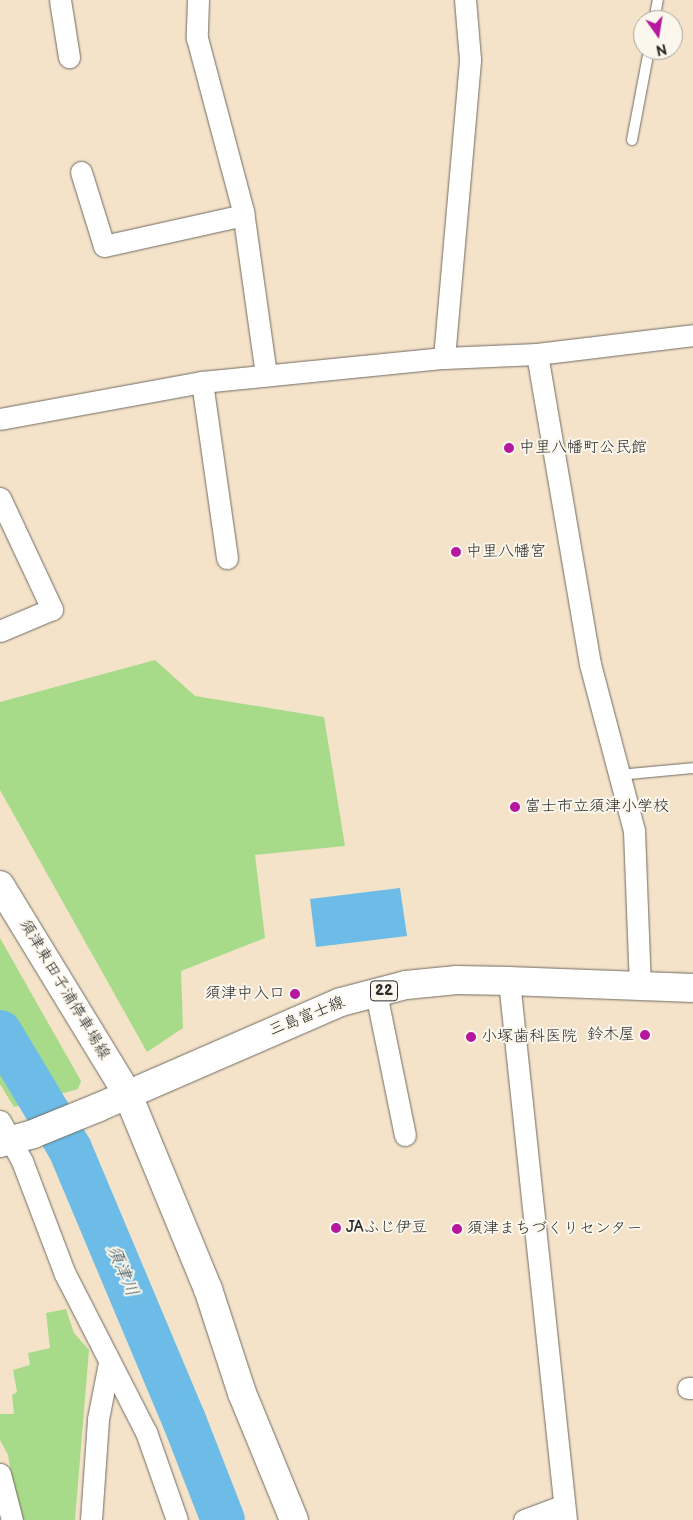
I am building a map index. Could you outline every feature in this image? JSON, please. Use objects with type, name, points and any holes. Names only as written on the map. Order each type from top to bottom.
[{"type":"main road","name":"須津東田子浦停車場線","points":[[0,885],[128,1095],[208,1289],[242,1393],[294,1520]]},
{"type":"main road","name":"三島富士線","points":[[11,1135],[97,1108],[285,1024],[341,1002],[406,985],[440,982],[509,981],[640,985],[692,992]]},
{"type":"street","points":[[60,0],[69,57]]},
{"type":"street","points":[[198,0],[196,38],[244,216],[266,375]]},
{"type":"street","points":[[444,358],[470,59],[465,0]]},
{"type":"street","points":[[81,172],[104,246],[244,216]]},
{"type":"street","points":[[0,419],[202,382],[444,358],[537,354],[693,335]]},
{"type":"street","points":[[537,354],[590,664],[636,847],[640,985]]},
{"type":"street","points":[[202,382],[227,558]]},
{"type":"street","points":[[0,498],[52,609],[0,631]]},
{"type":"street","points":[[509,981],[564,1513],[524,1520]]},
{"type":"street","points":[[376,993],[404,1135]]},
{"type":"street","points":[[11,1135],[65,1274],[146,1432],[176,1520]]},
{"type":"street","points":[[91,1520],[98,1419],[109,1363]]},
{"type":"street","points":[[0,1474],[12,1520]]},
{"type":"lane","points":[[632,140],[646,60]]},
{"type":"lane","points":[[618,775],[693,768]]},
{"type":"green space","points":[[155,660],[195,696],[324,717],[345,846],[255,855],[265,938],[181,971],[183,1028],[147,1052],[0,790],[0,702]]},
{"type":"green space","points":[[0,938],[81,1081],[78,1089],[14,1107],[0,1084]]},
{"type":"green space","points":[[66,1309],[74,1333],[89,1350],[75,1520],[19,1520],[8,1455],[0,1440],[0,1414],[14,1414],[12,1395],[17,1392],[13,1370],[30,1365],[28,1353],[50,1348],[46,1313]]},
{"type":"water","points":[[400,888],[407,936],[316,947],[310,899]]},
{"type":"waterway","name":"須津川","points":[[0,1032],[70,1149],[184,1420],[223,1520]]},
{"type":"place","name":"中里八幡町公民館","points":[[509,448]]},
{"type":"place","name":"中里八幡宮","points":[[456,552]]},
{"type":"place","name":"富士市立須津小学校","points":[[515,807]]},
{"type":"place","name":"須津中入口","points":[[295,994]]},
{"type":"place","name":"鈴木屋","points":[[645,1035]]},
{"type":"place","name":"小塚歯科医院","points":[[471,1037]]},
{"type":"place","name":"JAふじ伊豆","points":[[336,1228]]},
{"type":"place","name":"須津まちづくりセンター","points":[[457,1229]]}]
